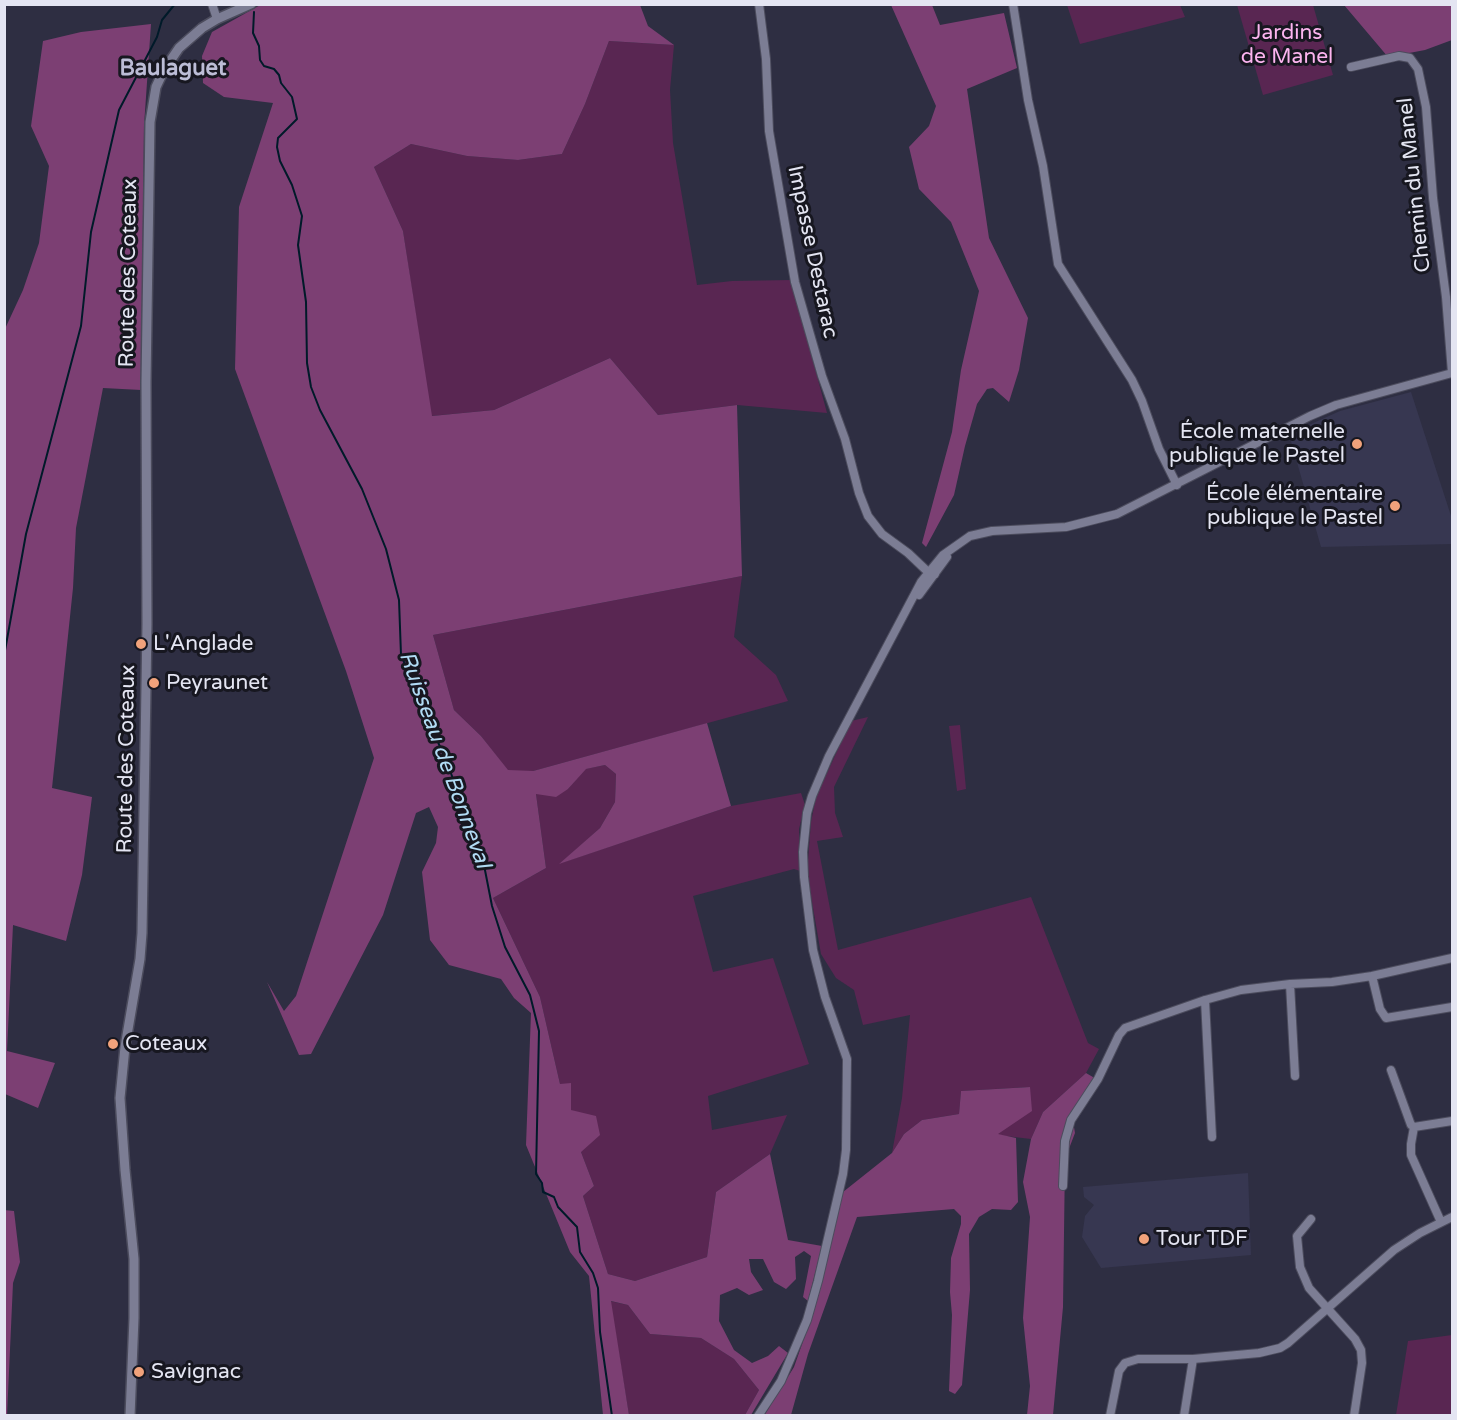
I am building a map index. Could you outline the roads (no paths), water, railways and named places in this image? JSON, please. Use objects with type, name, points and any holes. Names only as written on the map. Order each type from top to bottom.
[{"type":"street","points":[[212,4],[217,19]]},
{"type":"street","name":"Route des Coteaux","points":[[130,1416],[134,1259],[120,1098],[125,1047],[140,959],[142,924],[147,624],[146,382],[150,122],[156,87],[170,60],[189,38],[217,19],[251,4]]},
{"type":"street","name":"Impasse Destarac","points":[[759,4],[766,59],[769,131],[795,282],[822,376],[845,439],[859,493],[868,516],[882,534],[932,573]]},
{"type":"street","points":[[1013,4],[1028,100],[1043,166],[1058,264],[1132,380],[1159,449],[1177,485]]},
{"type":"street","name":"Chemin du Manel","points":[[1351,67],[1399,56],[1410,58],[1418,69],[1426,107],[1433,198],[1446,297],[1452,373]]},
{"type":"street","points":[[932,573],[934,564],[970,536],[980,533],[1066,527],[1117,514],[1328,408],[1452,373]]},
{"type":"street","points":[[758,1416],[781,1381],[807,1320],[819,1281],[843,1174],[846,1150],[847,1059],[825,997],[813,951],[804,877],[803,852],[807,813],[829,756],[910,605],[932,573],[954,548]]},
{"type":"street","name":"Impasse Destarac","points":[[908,553],[934,564]]},
{"type":"street","points":[[1063,1186],[1067,1130],[1078,1107],[1098,1079],[1119,1035],[1125,1028],[1241,990],[1372,976],[1452,958]]},
{"type":"street","points":[[1372,976],[1380,1009],[1386,1017],[1452,1007]]},
{"type":"street","points":[[1290,984],[1295,1076]]},
{"type":"street","points":[[1205,1000],[1212,1137]]},
{"type":"street","points":[[1391,1070],[1411,1125],[1414,1127]]},
{"type":"street","points":[[1414,1127],[1452,1121]]},
{"type":"street","points":[[1414,1127],[1411,1155],[1440,1222]]},
{"type":"street","points":[[1110,1416],[1119,1371],[1125,1363],[1138,1359],[1193,1359],[1270,1352],[1280,1348],[1394,1250],[1452,1217]]},
{"type":"street","points":[[1311,1219],[1297,1236],[1298,1257],[1309,1288],[1352,1336],[1361,1350],[1362,1364],[1354,1416]]},
{"type":"street","points":[[1184,1416],[1193,1359]]},
{"type":"waterway","points":[[4,656],[26,534],[81,326],[91,232],[119,110],[157,37],[162,20],[175,4]]},
{"type":"waterway","name":"Ruisseau de Bonneval","points":[[254,12],[253,33],[259,46],[260,60],[264,66],[274,69],[279,75],[281,83],[292,97],[297,119],[278,138],[277,147],[280,161],[292,185],[302,216],[298,245],[306,302],[307,363],[311,387],[320,410],[362,489],[386,549],[399,600],[401,655],[449,768],[483,860],[492,906],[505,947],[530,995],[539,1031],[536,1174],[542,1183],[543,1192],[554,1197],[558,1207],[577,1227],[580,1252],[593,1273],[598,1288],[600,1332],[612,1416]]},
{"type":"place","name":"École maternelle publique le Pastel","points":[[1357,444]]},
{"type":"place","name":"École élémentaire publique le Pastel","points":[[1395,506]]},
{"type":"place","name":"L'Anglade","points":[[141,644]]},
{"type":"place","name":"Peyraunet","points":[[154,683]]},
{"type":"place","name":"Coteaux","points":[[113,1044]]},
{"type":"place","name":"Tour TDF","points":[[1144,1239]]},
{"type":"place","name":"Savignac","points":[[139,1372]]},
{"type":"district","name":"Baulaguet","points":[[173,69]]},
{"type":"park label","name":"Jardins de Manel","points":[[1287,45]]}]
